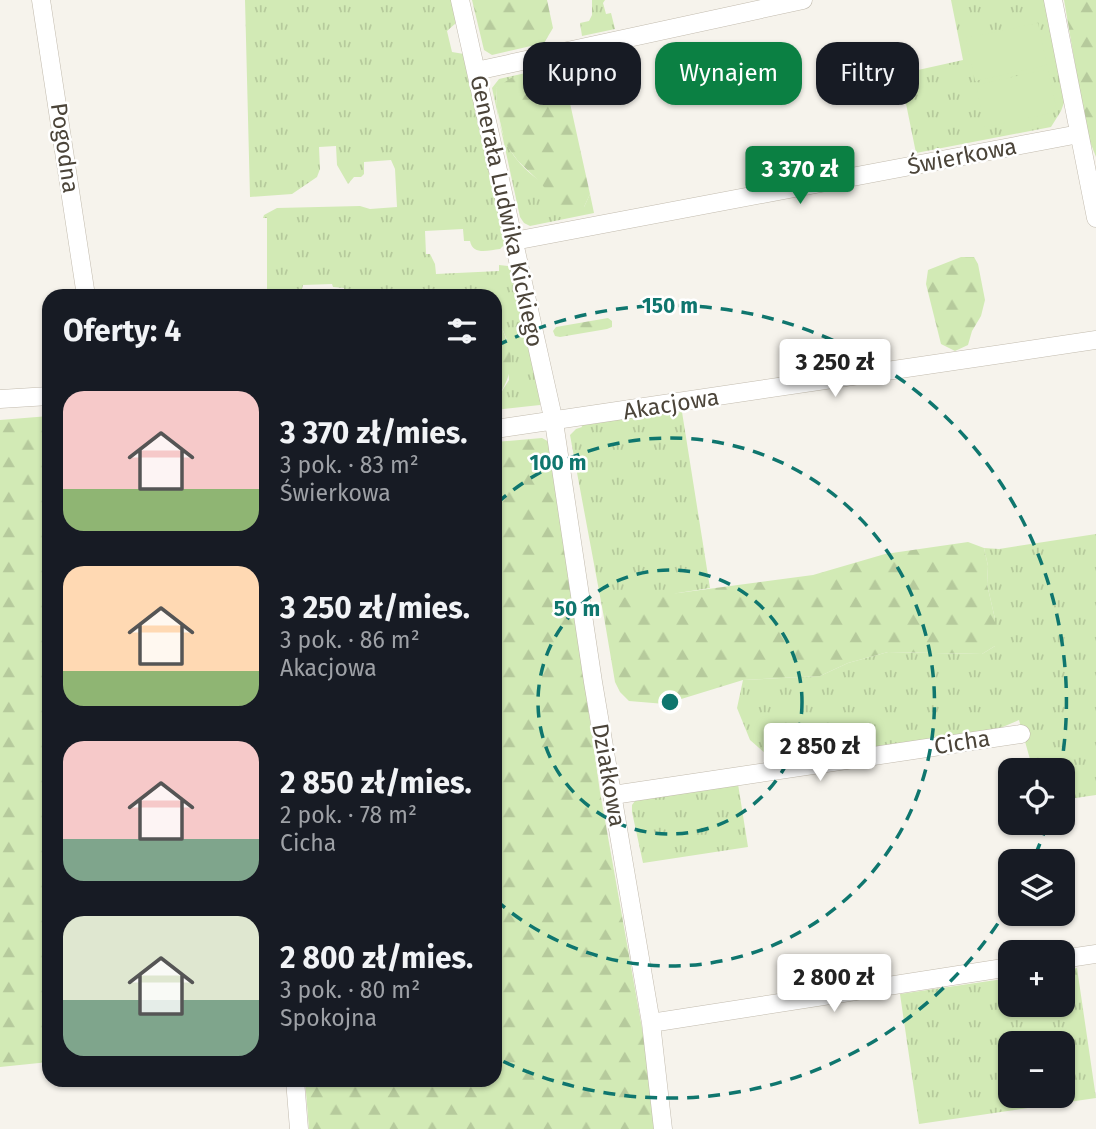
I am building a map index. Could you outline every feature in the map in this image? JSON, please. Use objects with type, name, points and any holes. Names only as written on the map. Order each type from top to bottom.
[{"type":"street","name":"Pogodna","points":[[41,0],[85,289]]},
{"type":"street","name":"Generała Ludwika Kickiego","points":[[460,0],[554,422]]},
{"type":"street","points":[[477,71],[803,0]]},
{"type":"street","points":[[1053,0],[1096,218]]},
{"type":"street","name":"Świerkowa","points":[[514,241],[1079,134]]},
{"type":"street","name":"Akacjowa","points":[[502,428],[1096,340]]},
{"type":"street","points":[[0,399],[42,396]]},
{"type":"street","name":"Działkowa","points":[[554,422],[612,795],[651,1023],[663,1129]]},
{"type":"street","name":"Cicha","points":[[612,795],[1021,734]]},
{"type":"street","points":[[1075,957],[1096,954]]},
{"type":"street","points":[[651,1023],[998,969]]},
{"type":"street","points":[[296,1087],[299,1129]]},
{"type":"green space","points":[[245,0],[452,0],[457,22],[447,31],[452,52],[464,54],[505,244],[500,249],[478,250],[474,249],[470,241],[464,241],[463,229],[425,231],[426,254],[430,254],[435,264],[436,274],[499,271],[499,265],[508,266],[540,405],[502,409],[502,391],[509,380],[507,340],[502,328],[502,289],[344,289],[333,287],[332,284],[303,285],[302,289],[267,289],[267,218],[263,218],[264,215],[277,208],[397,207],[395,169],[391,160],[364,162],[364,174],[354,177],[348,184],[337,165],[336,146],[319,147],[320,169],[317,177],[292,194],[250,197]]},
{"type":"green space","points":[[472,0],[547,0],[553,28],[545,42],[523,42],[523,48],[492,55],[484,50]]},
{"type":"green space","points":[[592,0],[605,0],[603,3],[606,14],[611,13],[615,29],[582,36],[580,23],[589,21],[592,15]]},
{"type":"green space","points":[[951,0],[1044,0],[1066,97],[1051,127],[916,153],[906,105],[919,105],[919,70],[963,60]]},
{"type":"green space","points":[[1064,0],[1096,0],[1096,157],[1087,134]]},
{"type":"green space","points":[[1038,23],[1047,65],[975,81],[966,38]]},
{"type":"green space","points":[[1048,69],[1057,112],[985,127],[976,85]]},
{"type":"green space","points":[[523,74],[523,81],[496,88],[502,132],[509,148],[531,174],[584,207],[590,194],[594,213],[530,226],[524,223],[520,217],[492,88],[499,79]]},
{"type":"green space","points":[[523,75],[523,105],[570,105],[590,194],[584,207],[573,214],[562,210],[505,143],[497,108],[496,88],[511,78]]},
{"type":"green space","points":[[961,257],[974,257],[978,264],[985,300],[968,345],[955,351],[941,344],[926,284],[928,270]]},
{"type":"green space","points":[[608,318],[612,321],[612,327],[607,329],[560,337],[555,336],[553,331],[556,327]]},
{"type":"green space","points":[[502,328],[511,357],[502,391]]},
{"type":"green space","points":[[682,412],[710,588],[678,593],[606,612],[605,623],[570,435],[582,427],[581,423]]},
{"type":"green space","points":[[42,417],[42,1063],[0,1067],[0,420]]},
{"type":"green space","points":[[542,438],[551,443],[600,792],[645,1045],[657,1129],[309,1129],[306,1087],[502,1087],[502,441]]},
{"type":"green space","points":[[1096,534],[1096,795],[1075,798],[1075,758],[1030,758],[1019,720],[998,729],[775,762],[750,740],[737,708],[743,680],[820,676],[848,663],[888,652],[982,654],[995,646],[995,619],[987,584],[988,566],[984,548],[999,549]]},
{"type":"green space","points":[[968,542],[984,548],[988,566],[987,584],[995,619],[995,646],[982,654],[888,652],[848,663],[820,676],[743,680],[665,704],[629,701],[615,682],[605,623],[606,612],[617,598],[678,593],[813,575],[885,554]]},
{"type":"green space","points":[[738,784],[748,847],[643,863],[632,812],[635,801]]},
{"type":"green space","points":[[1077,968],[1096,1098],[1075,1101],[1075,1031],[998,1031],[998,1108],[1028,1108],[919,1124],[900,994],[998,980],[998,1017],[1075,1017]]}]
